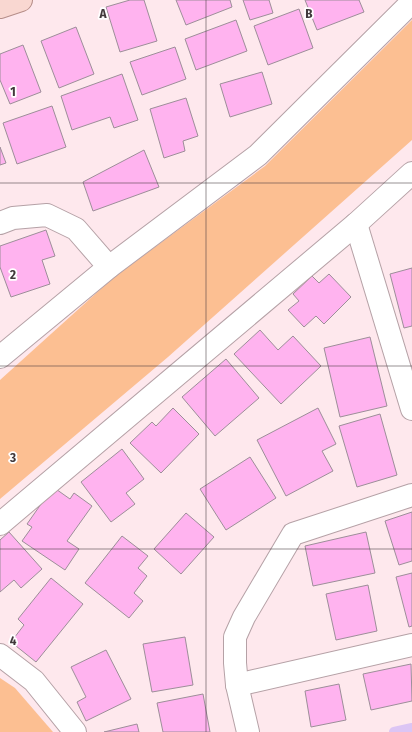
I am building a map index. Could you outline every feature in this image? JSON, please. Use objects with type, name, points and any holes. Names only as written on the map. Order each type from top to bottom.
[{"type":"main road","points":[[0,7],[21,0]]},
{"type":"street","points":[[0,357],[109,267],[258,155],[412,2]]},
{"type":"street","points":[[0,524],[356,224],[412,172]]},
{"type":"street","points":[[0,223],[13,218],[47,215],[76,230],[109,267]]},
{"type":"street","points":[[356,224],[412,409]]},
{"type":"street","points":[[248,732],[237,685],[235,637],[244,617],[293,534],[412,494]]},
{"type":"street","points":[[237,685],[412,645]]},
{"type":"street","points":[[0,655],[34,680],[75,732]]},
{"type":"shaded area","points":[[412,20],[412,140],[168,357],[0,499],[0,380],[113,278],[265,166]]},
{"type":"shaded area","points":[[0,678],[15,688],[53,732],[0,732]]},
{"type":"building","points":[[130,0],[144,0],[157,41],[120,52],[106,7]]},
{"type":"building","points":[[176,0],[230,0],[232,7],[186,25]]},
{"type":"building","points":[[243,0],[269,0],[273,13],[250,20]]},
{"type":"building","points":[[305,0],[359,0],[364,12],[317,30]]},
{"type":"building","points":[[299,9],[313,48],[268,65],[254,26]]},
{"type":"building","points":[[236,20],[247,51],[196,70],[185,39]]},
{"type":"building","points":[[76,27],[94,74],[59,88],[41,41]]},
{"type":"building","points":[[23,45],[41,92],[10,104],[0,80],[0,54]]},
{"type":"building","points":[[175,47],[186,79],[142,95],[130,62]]},
{"type":"building","points":[[262,72],[272,104],[230,117],[220,84]]},
{"type":"building","points":[[122,74],[138,120],[114,128],[110,117],[72,130],[61,96]]},
{"type":"building","points":[[186,98],[198,136],[183,141],[185,151],[164,158],[150,109]]},
{"type":"building","points":[[52,106],[66,147],[17,164],[3,123]]},
{"type":"building","points":[[0,147],[6,163],[0,165]]},
{"type":"building","points":[[144,150],[159,187],[93,211],[83,182]]},
{"type":"building","points":[[46,230],[55,256],[42,260],[50,284],[11,297],[0,267],[0,246]]},
{"type":"building","points":[[412,268],[412,326],[404,328],[390,274]]},
{"type":"building","points":[[329,274],[351,297],[324,324],[316,316],[304,327],[288,310],[299,301],[293,294],[312,276],[319,283]]},
{"type":"building","points":[[260,330],[278,350],[293,336],[321,366],[281,404],[234,354]]},
{"type":"building","points":[[370,337],[387,406],[340,417],[324,348]]},
{"type":"building","points":[[226,359],[259,398],[215,436],[182,397]]},
{"type":"building","points":[[173,408],[199,434],[161,473],[130,443],[152,422],[156,426]]},
{"type":"building","points":[[318,408],[336,444],[322,451],[333,471],[286,496],[257,440]]},
{"type":"building","points":[[380,414],[397,475],[357,487],[339,426]]},
{"type":"building","points":[[122,449],[144,479],[126,493],[135,504],[111,522],[81,482]]},
{"type":"building","points":[[250,457],[276,498],[226,530],[200,489]]},
{"type":"building","points":[[53,487],[70,499],[74,493],[92,506],[67,541],[79,549],[65,570],[22,541],[32,527],[27,524]]},
{"type":"building","points":[[412,512],[412,561],[399,565],[385,521]]},
{"type":"building","points":[[186,513],[214,537],[181,574],[154,549]]},
{"type":"building","points":[[9,532],[42,569],[21,588],[14,580],[0,592],[0,540]]},
{"type":"building","points":[[366,532],[375,573],[313,586],[305,546]]},
{"type":"building","points":[[122,536],[148,556],[138,568],[147,576],[134,593],[143,601],[129,618],[85,583]]},
{"type":"building","points":[[412,573],[412,626],[409,627],[396,577]]},
{"type":"building","points":[[51,578],[83,604],[36,662],[11,642],[24,625],[18,619]]},
{"type":"building","points":[[368,585],[377,631],[336,640],[326,594]]},
{"type":"building","points":[[185,637],[193,685],[152,692],[143,644]]},
{"type":"building","points":[[106,650],[131,699],[86,721],[77,702],[86,697],[71,667]]},
{"type":"building","points":[[411,664],[412,701],[371,710],[363,674]]},
{"type":"building","points":[[339,684],[346,720],[311,727],[305,691]]},
{"type":"building","points":[[203,694],[210,732],[163,732],[157,703]]},
{"type":"building","points":[[137,724],[139,732],[104,732]]},
{"type":"waterway","points":[[394,732],[412,728]]}]
